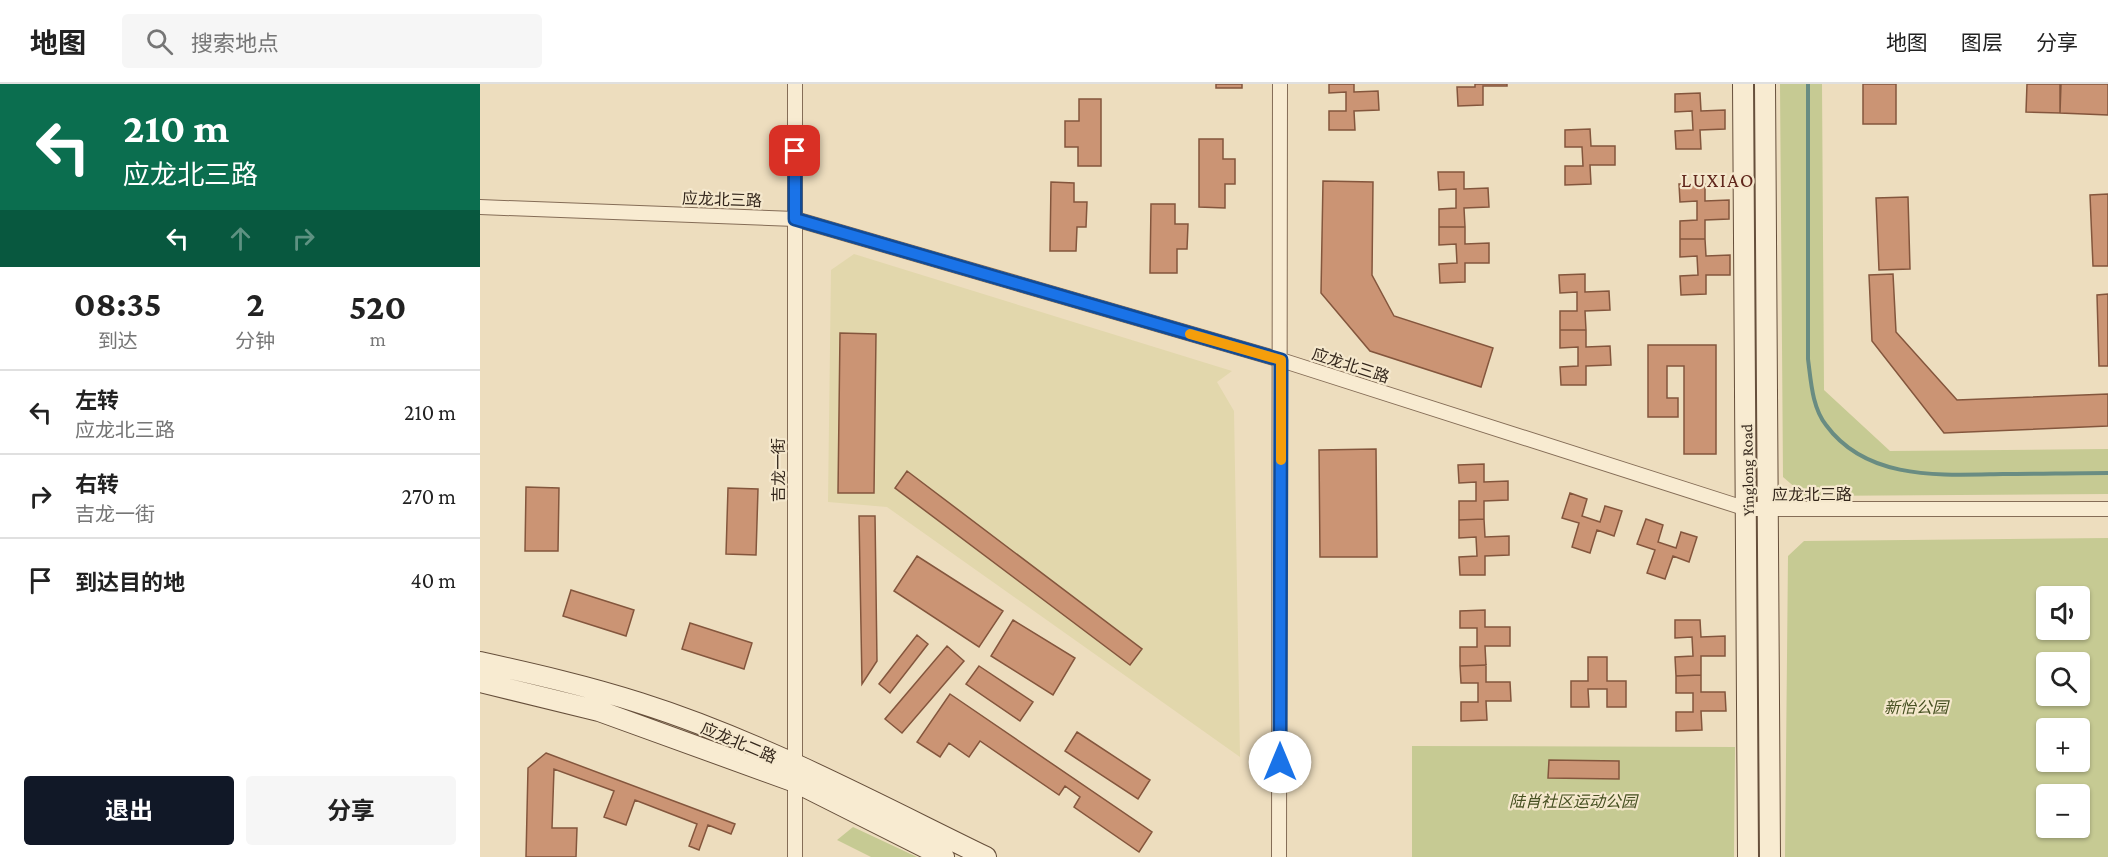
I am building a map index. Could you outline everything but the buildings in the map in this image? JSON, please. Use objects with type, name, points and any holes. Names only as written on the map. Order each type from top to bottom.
[{"type":"street","name":"吉龙一街","points":[[795,84],[795,857]]},
{"type":"street","points":[[1280,84],[1280,857]]},
{"type":"street","name":"Yinglong Road","points":[[1743,84],[1748,857]]},
{"type":"street","name":"Yinglong Road","points":[[1765,84],[1770,857]]},
{"type":"street","name":"应龙北三路","points":[[480,207],[795,219],[1281,360],[1747,509],[1768,511],[2108,509]]},
{"type":"street","name":"应龙北二路","points":[[480,662],[568,682],[641,703],[795,774],[986,857]]},
{"type":"street","name":"应龙北二路","points":[[480,682],[599,711],[795,774],[944,857]]},
{"type":"shaded area","points":[[854,254],[1232,371],[1217,382],[1234,411],[1240,757],[887,507],[828,502],[831,270]]},
{"type":"green space","points":[[1780,84],[1822,84],[1824,390],[1890,451],[2108,449],[2108,494],[1805,496],[1783,477]]},
{"type":"green space","name":"新怡公园","points":[[2108,538],[2108,857],[1785,857],[1788,556],[1804,541]]},
{"type":"green space","name":"陆肖社区运动公园","points":[[1412,746],[1735,747],[1734,857],[1412,857]]},
{"type":"green space","points":[[853,827],[917,857],[871,857],[837,840]]},
{"type":"waterway","points":[[1808,84],[1808,359],[1815,402],[1826,425],[1843,443],[1862,456],[1907,471],[1955,475],[2108,473]]},
{"type":"slow traffic","points":[[1190,334],[1281,360],[1281,460]]},
{"type":"district","name":"LUXIAO","points":[[1718,180]]},
{"type":"route","points":[[795,151],[795,219],[1281,360],[1280,762]]}]
